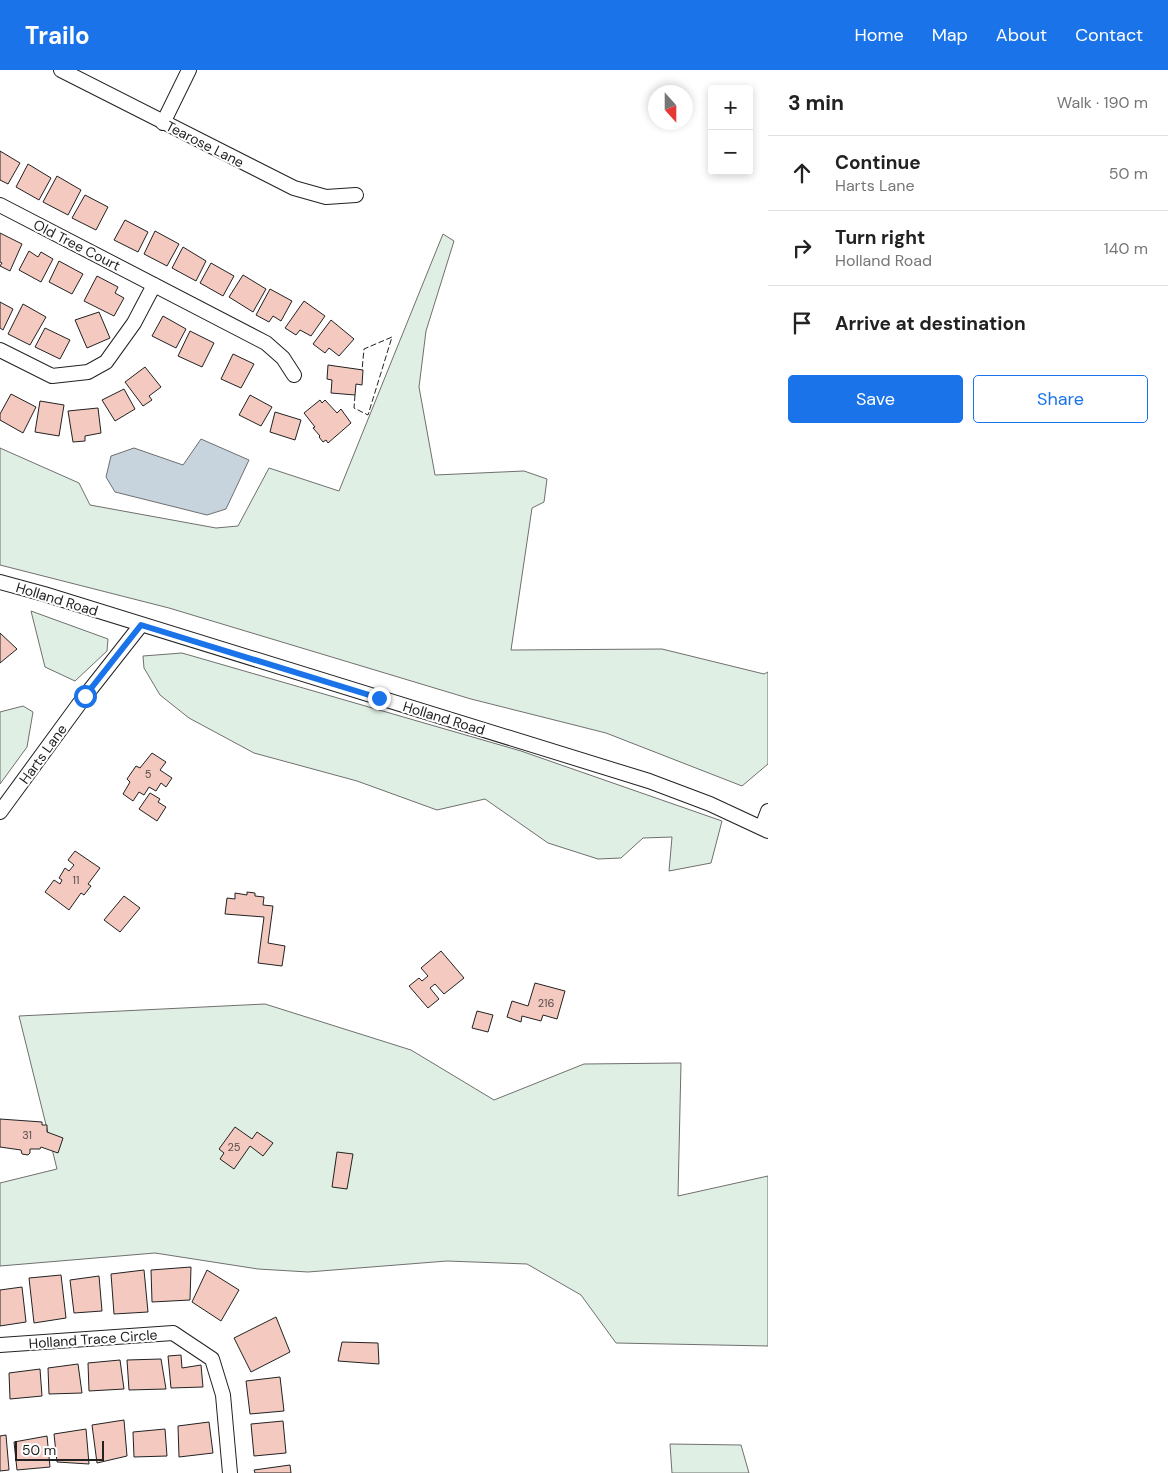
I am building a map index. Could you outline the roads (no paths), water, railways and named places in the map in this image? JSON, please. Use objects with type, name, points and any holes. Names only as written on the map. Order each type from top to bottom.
[{"type":"street","name":"Tearose Lane","points":[[60,70],[294,188],[326,197],[356,195]]},
{"type":"street","points":[[163,123],[189,70]]},
{"type":"street","name":"Old Tree Court","points":[[0,205],[266,343],[283,358],[294,375]]},
{"type":"street","points":[[0,350],[52,376],[88,372],[106,362],[134,323],[154,285]]},
{"type":"street","name":"Holland Road","points":[[0,582],[649,781],[710,804],[765,829]]},
{"type":"street","name":"Harts Lane","points":[[0,812],[82,700],[141,625]]},
{"type":"street","points":[[765,829],[768,811]]},
{"type":"street","name":"Holland Trace Circle","points":[[0,1345],[173,1333],[212,1360],[223,1395],[228,1473]]}]
